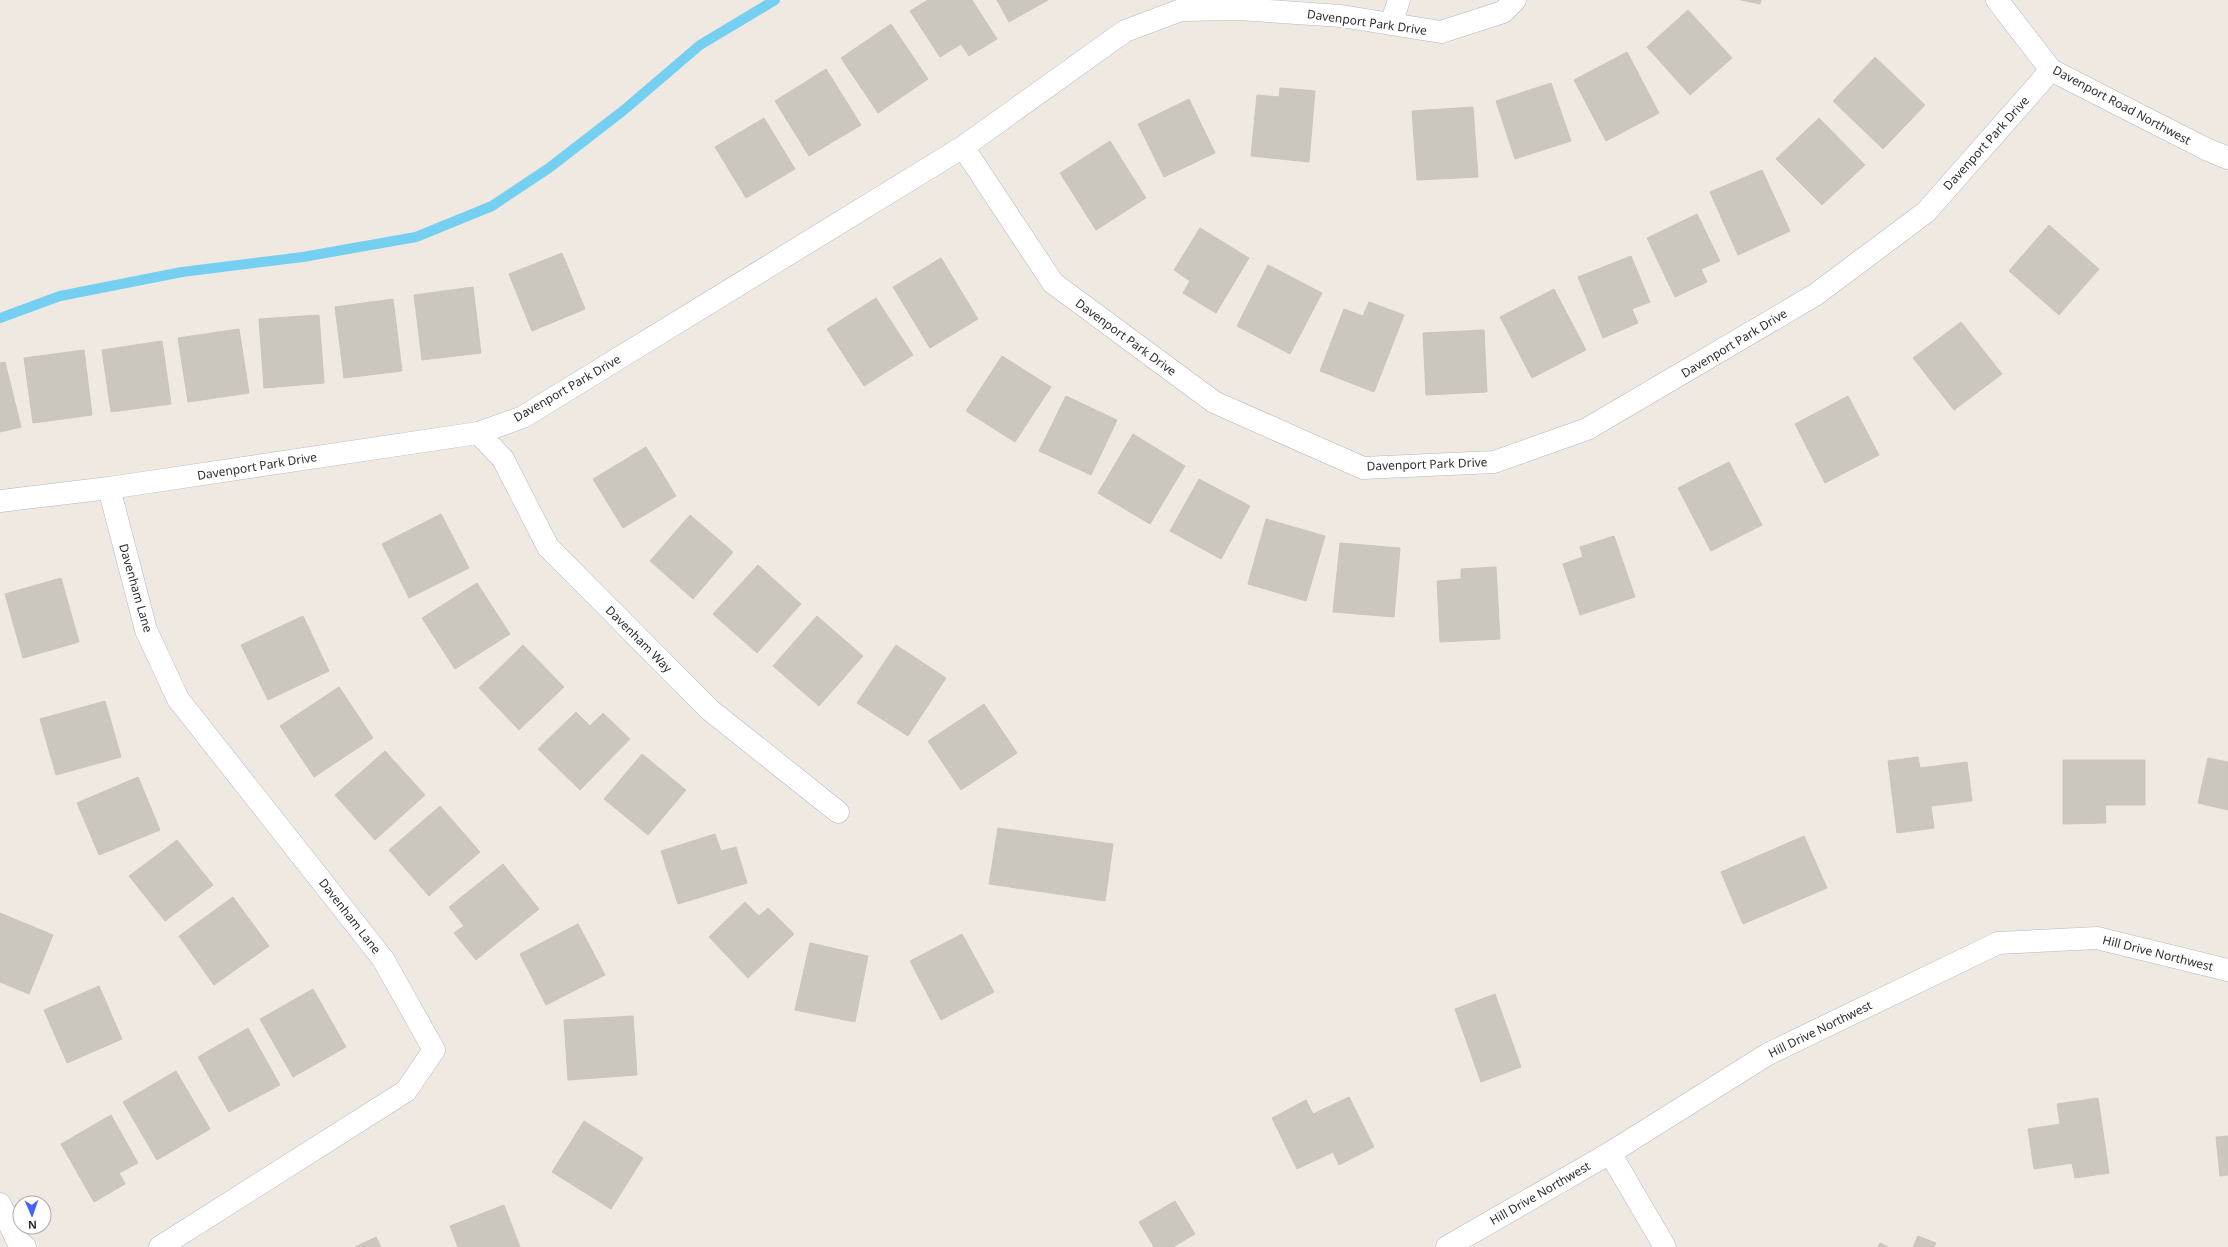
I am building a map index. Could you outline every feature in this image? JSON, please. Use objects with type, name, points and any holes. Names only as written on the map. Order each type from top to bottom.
[{"type":"street","points":[[1390,24],[1399,0]]},
{"type":"street","name":"Davenport Park Drive","points":[[0,501],[109,488],[478,433],[523,417],[963,147],[1125,31],[1182,10],[1239,9],[1333,16],[1441,32],[1503,12],[1516,0]]},
{"type":"street","name":"Davenport Road Northwest","points":[[1997,0],[2051,70],[2206,149],[2228,158]]},
{"type":"street","name":"Davenport Park Drive","points":[[963,147],[1053,283],[1214,402],[1363,468],[1494,462],[1586,430],[1815,295],[1926,212],[2051,70]]},
{"type":"street","name":"Davenham Way","points":[[478,433],[503,459],[548,547],[710,710],[838,812]]},
{"type":"street","name":"Davenham Lane","points":[[109,488],[146,630],[178,699],[383,959],[434,1050],[406,1091],[160,1247]]},
{"type":"street","name":"Hill Drive Northwest","points":[[1447,1247],[1610,1153],[1768,1054],[1998,943],[2097,938],[2228,970]]},
{"type":"street","points":[[1610,1153],[1665,1247]]},
{"type":"street","points":[[0,1204],[17,1240],[25,1247]]},
{"type":"building","points":[[928,0],[972,0],[997,39],[969,56],[961,44],[940,57],[910,11]]},
{"type":"building","points":[[997,0],[1048,0],[1009,22]]},
{"type":"building","points":[[1741,0],[1761,0],[1760,4]]},
{"type":"building","points":[[1688,10],[1732,58],[1690,95],[1647,47]]},
{"type":"building","points":[[891,24],[928,79],[878,113],[841,58]]},
{"type":"building","points":[[1627,52],[1659,113],[1606,141],[1574,80]]},
{"type":"building","points":[[1875,57],[1925,105],[1883,149],[1833,101]]},
{"type":"building","points":[[826,69],[861,125],[809,156],[775,101]]},
{"type":"building","points":[[1551,83],[1571,141],[1515,159],[1496,101]]},
{"type":"building","points":[[1280,88],[1315,91],[1309,162],[1251,156],[1257,95],[1279,97]]},
{"type":"building","points":[[1189,99],[1215,153],[1164,177],[1138,124]]},
{"type":"building","points":[[1473,107],[1478,177],[1417,180],[1412,111]]},
{"type":"building","points":[[764,118],[795,169],[746,198],[715,147]]},
{"type":"building","points":[[1819,118],[1865,165],[1822,205],[1776,159]]},
{"type":"building","points":[[1110,141],[1146,198],[1096,230],[1060,173]]},
{"type":"building","points":[[1762,170],[1790,231],[1738,255],[1710,192]]},
{"type":"building","points":[[1697,214],[1720,261],[1701,269],[1707,282],[1675,297],[1647,238]]},
{"type":"building","points":[[2049,225],[2099,269],[2059,315],[2009,271]]},
{"type":"building","points":[[1200,228],[1249,258],[1216,313],[1183,293],[1190,281],[1174,270]]},
{"type":"building","points":[[562,253],[585,309],[532,331],[509,274]]},
{"type":"building","points":[[1631,256],[1650,302],[1632,309],[1638,323],[1603,338],[1578,277]]},
{"type":"building","points":[[941,258],[978,319],[930,348],[893,287]]},
{"type":"building","points":[[1268,265],[1322,293],[1290,354],[1237,326]]},
{"type":"building","points":[[473,287],[481,353],[422,360],[414,295]]},
{"type":"building","points":[[1554,289],[1586,350],[1532,378],[1500,317]]},
{"type":"building","points":[[876,298],[913,355],[864,386],[827,329]]},
{"type":"building","points":[[393,299],[402,371],[344,378],[335,307]]},
{"type":"building","points":[[1369,302],[1404,315],[1374,392],[1320,371],[1344,309],[1363,316]]},
{"type":"building","points":[[319,315],[324,383],[264,388],[259,319]]},
{"type":"building","points":[[1961,322],[2002,374],[1954,410],[1913,358]]},
{"type":"building","points":[[239,329],[249,393],[188,402],[178,338]]},
{"type":"building","points":[[1484,330],[1487,392],[1426,395],[1423,333]]},
{"type":"building","points":[[162,341],[171,404],[111,412],[102,350]]},
{"type":"building","points":[[84,350],[92,415],[33,423],[24,358]]},
{"type":"building","points":[[1002,356],[1051,387],[1015,442],[966,411]]},
{"type":"building","points":[[5,362],[21,427],[0,432],[0,363]]},
{"type":"building","points":[[1066,396],[1117,420],[1091,475],[1039,451]]},
{"type":"building","points":[[1848,396],[1879,455],[1825,483],[1795,424]]},
{"type":"building","points":[[1133,434],[1185,466],[1150,524],[1098,493]]},
{"type":"building","points":[[646,447],[676,496],[623,528],[593,479]]},
{"type":"building","points":[[1729,462],[1762,525],[1711,551],[1678,488]]},
{"type":"building","points":[[1199,479],[1250,506],[1221,559],[1170,531]]},
{"type":"building","points":[[441,514],[469,568],[409,598],[382,544]]},
{"type":"building","points":[[690,515],[733,552],[693,599],[650,561]]},
{"type":"building","points":[[1266,519],[1325,536],[1306,601],[1248,584]]},
{"type":"building","points":[[1614,536],[1635,597],[1580,615],[1563,564],[1583,557],[1580,547]]},
{"type":"building","points":[[1340,543],[1400,548],[1394,617],[1333,612]]},
{"type":"building","points":[[758,565],[801,604],[757,653],[713,614]]},
{"type":"building","points":[[1496,567],[1500,639],[1440,642],[1437,581],[1461,579],[1461,569]]},
{"type":"building","points":[[61,578],[79,642],[23,658],[5,594]]},
{"type":"building","points":[[477,583],[510,634],[455,669],[422,618]]},
{"type":"building","points":[[303,616],[329,671],[268,700],[241,645]]},
{"type":"building","points":[[817,616],[863,656],[819,706],[773,666]]},
{"type":"building","points":[[523,645],[564,687],[519,730],[479,688]]},
{"type":"building","points":[[896,645],[946,678],[908,736],[857,703]]},
{"type":"building","points":[[339,687],[373,738],[314,777],[280,726]]},
{"type":"building","points":[[105,701],[121,757],[56,775],[40,719]]},
{"type":"building","points":[[984,704],[1017,753],[961,790],[928,741]]},
{"type":"building","points":[[576,712],[590,726],[603,713],[630,739],[580,790],[538,749]]},
{"type":"building","points":[[385,751],[425,795],[375,840],[335,795]]},
{"type":"building","points":[[642,754],[686,790],[648,835],[604,799]]},
{"type":"building","points":[[1918,757],[1920,768],[1967,762],[1972,801],[1931,806],[1934,828],[1897,833],[1888,761]]},
{"type":"building","points":[[2208,758],[2228,762],[2228,810],[2198,803]]},
{"type":"building","points":[[2063,760],[2145,760],[2145,805],[2105,805],[2106,823],[2063,824]]},
{"type":"building","points":[[138,777],[160,830],[99,855],[77,803]]},
{"type":"building","points":[[440,806],[480,852],[429,896],[389,850]]},
{"type":"building","points":[[998,828],[1113,844],[1105,901],[989,884]]},
{"type":"building","points":[[715,834],[721,851],[736,847],[747,883],[678,904],[661,851]]},
{"type":"building","points":[[1804,836],[1827,888],[1743,924],[1721,872]]},
{"type":"building","points":[[177,840],[213,885],[165,921],[129,876]]},
{"type":"building","points":[[503,864],[539,909],[476,960],[454,933],[464,926],[449,907]]},
{"type":"building","points":[[233,897],[269,946],[214,985],[179,936]]},
{"type":"building","points":[[745,902],[759,916],[768,908],[794,934],[748,978],[709,937]]},
{"type":"building","points":[[0,913],[53,935],[29,994],[0,982]]},
{"type":"building","points":[[578,924],[605,975],[546,1005],[520,954]]},
{"type":"building","points":[[962,934],[994,992],[941,1020],[910,961]]},
{"type":"building","points":[[810,943],[868,956],[855,1022],[795,1010]]},
{"type":"building","points":[[99,986],[122,1039],[67,1063],[44,1010]]},
{"type":"building","points":[[313,989],[346,1047],[293,1077],[260,1019]]},
{"type":"building","points":[[1495,994],[1521,1067],[1481,1082],[1455,1009]]},
{"type":"building","points":[[633,1016],[637,1075],[568,1080],[564,1020]]},
{"type":"building","points":[[248,1028],[280,1085],[229,1112],[198,1057]]},
{"type":"building","points":[[176,1071],[210,1129],[157,1160],[123,1102]]},
{"type":"building","points":[[1349,1097],[1374,1147],[1339,1165],[1333,1152],[1297,1169],[1272,1118],[1306,1100],[1313,1114]]},
{"type":"building","points":[[2098,1098],[2109,1173],[2075,1178],[2072,1163],[2034,1169],[2028,1129],[2060,1124],[2057,1104]]},
{"type":"building","points":[[111,1115],[138,1163],[119,1173],[125,1184],[94,1202],[61,1144]]},
{"type":"building","points":[[584,1121],[643,1158],[611,1209],[552,1172]]},
{"type":"building","points":[[2228,1136],[2228,1175],[2220,1176],[2216,1137]]},
{"type":"building","points":[[1175,1201],[1195,1234],[1173,1247],[1154,1247],[1139,1222]]},
{"type":"building","points":[[504,1205],[520,1247],[458,1247],[450,1226]]},
{"type":"building","points":[[1918,1236],[1936,1243],[1934,1247],[1913,1247]]},
{"type":"building","points":[[376,1237],[381,1247],[355,1247]]},
{"type":"building","points":[[1880,1243],[1888,1247],[1878,1247]]},
{"type":"waterway","points":[[0,318],[60,296],[182,272],[303,257],[416,237],[492,206],[549,168],[624,110],[700,45],[775,0]]}]
